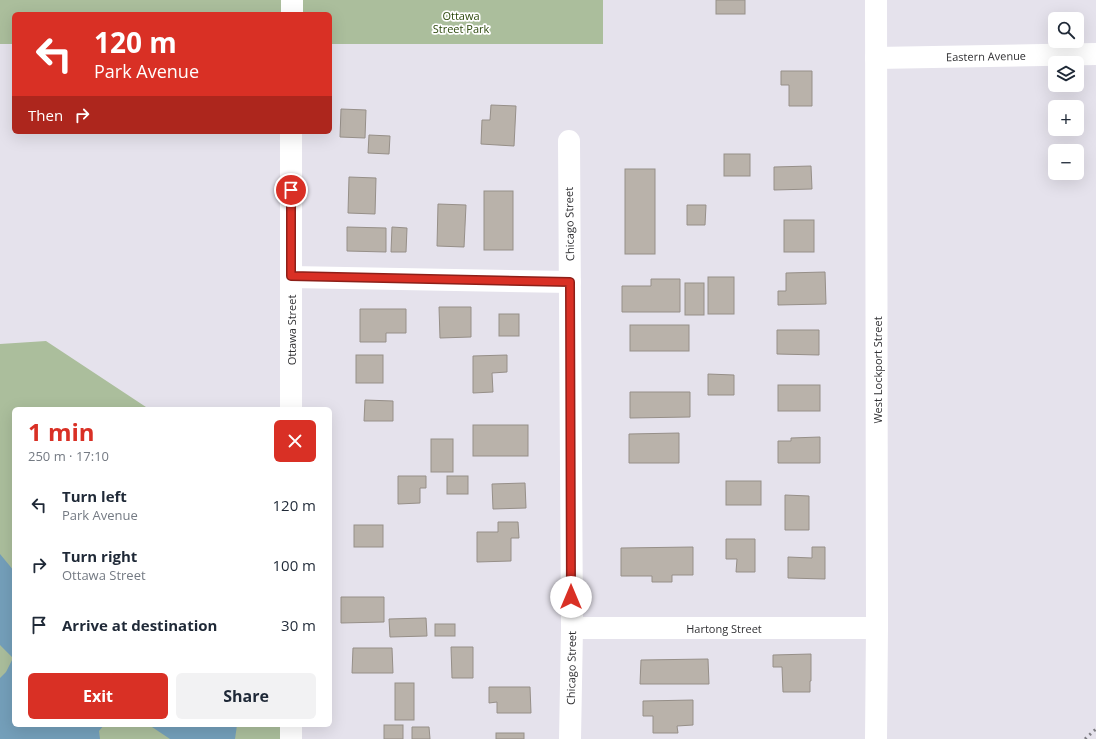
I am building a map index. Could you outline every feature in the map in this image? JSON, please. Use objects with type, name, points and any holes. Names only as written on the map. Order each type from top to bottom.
[{"type":"street","points":[[292,0],[292,12]]},
{"type":"street","name":"West Lockport Street","points":[[876,0],[876,739]]},
{"type":"street","name":"Eastern Avenue","points":[[876,58],[1096,54]]},
{"type":"street","name":"Ottawa Street","points":[[291,134],[291,407]]},
{"type":"street","name":"Chicago Street","points":[[569,142],[572,628],[570,739]]},
{"type":"street","points":[[291,276],[570,282]]},
{"type":"street","name":"Hartong Street","points":[[572,628],[877,628]]},
{"type":"street","points":[[290,727],[290,739]]},
{"type":"green space","name":"Ottawa Street Park","points":[[0,0],[603,0],[603,44],[332,44],[332,12],[12,12],[12,44],[0,44]]},
{"type":"green space","points":[[46,341],[146,407],[12,407],[12,727],[291,727],[291,739],[0,739],[0,344]]},
{"type":"water","points":[[0,554],[12,569],[12,657],[0,645]]},
{"type":"water","points":[[12,660],[12,727],[102,727],[99,731],[100,739],[0,739],[0,678],[6,672]]},
{"type":"water","points":[[152,727],[237,727],[235,739],[170,739]]},
{"type":"building","points":[[716,0],[745,0],[745,14],[716,14]]},
{"type":"building","points":[[781,71],[812,71],[812,106],[789,106],[789,85],[781,85]]},
{"type":"building","points":[[491,105],[516,106],[514,146],[481,144],[482,120],[490,120]]},
{"type":"building","points":[[341,109],[366,110],[365,138],[340,137]]},
{"type":"building","points":[[369,135],[390,136],[389,154],[368,153]]},
{"type":"building","points":[[724,154],[750,154],[750,176],[724,176]]},
{"type":"building","points":[[811,166],[812,189],[774,190],[774,167]]},
{"type":"building","points":[[625,169],[655,169],[655,254],[625,254]]},
{"type":"building","points":[[349,177],[376,178],[375,214],[348,213]]},
{"type":"building","points":[[484,191],[513,191],[513,250],[484,250]]},
{"type":"building","points":[[438,204],[466,205],[464,247],[437,246]]},
{"type":"building","points":[[687,205],[706,205],[705,225],[687,225]]},
{"type":"building","points":[[784,220],[814,220],[814,252],[784,252]]},
{"type":"building","points":[[347,227],[386,228],[386,252],[347,251]]},
{"type":"building","points":[[392,227],[407,228],[406,252],[391,252]]},
{"type":"building","points":[[825,272],[826,304],[778,305],[778,291],[786,291],[786,273]]},
{"type":"building","points":[[708,277],[734,277],[734,314],[708,314]]},
{"type":"building","points":[[651,279],[680,279],[680,312],[622,312],[622,286],[651,286]]},
{"type":"building","points":[[685,283],[704,283],[704,315],[685,315]]},
{"type":"building","points":[[439,307],[471,307],[471,337],[440,338]]},
{"type":"building","points":[[360,309],[406,309],[406,333],[386,333],[386,342],[360,342]]},
{"type":"building","points":[[499,314],[519,314],[519,336],[499,336]]},
{"type":"building","points":[[630,325],[689,325],[689,351],[630,351]]},
{"type":"building","points":[[777,330],[819,330],[819,355],[777,354]]},
{"type":"building","points":[[356,355],[383,355],[383,383],[356,383]]},
{"type":"building","points":[[507,355],[507,372],[492,373],[493,392],[473,393],[473,356]]},
{"type":"building","points":[[708,374],[734,375],[734,395],[708,395]]},
{"type":"building","points":[[778,385],[820,385],[820,411],[778,411]]},
{"type":"building","points":[[630,392],[690,392],[690,417],[630,418]]},
{"type":"building","points":[[365,400],[393,401],[393,421],[364,421]]},
{"type":"building","points":[[473,425],[528,425],[528,456],[473,456]]},
{"type":"building","points":[[679,433],[679,463],[629,463],[629,434]]},
{"type":"building","points":[[820,437],[820,463],[778,463],[778,441],[791,441],[791,438]]},
{"type":"building","points":[[431,439],[453,439],[453,472],[431,472]]},
{"type":"building","points":[[398,476],[426,476],[426,488],[420,488],[420,503],[398,504]]},
{"type":"building","points":[[447,476],[468,476],[468,494],[447,494]]},
{"type":"building","points":[[726,481],[761,481],[761,505],[726,505]]},
{"type":"building","points":[[525,483],[526,508],[493,509],[492,484]]},
{"type":"building","points":[[785,495],[809,496],[809,530],[785,530]]},
{"type":"building","points":[[498,522],[518,522],[519,538],[511,538],[511,561],[477,562],[477,532],[498,532]]},
{"type":"building","points":[[354,525],[383,525],[383,547],[354,547]]},
{"type":"building","points":[[726,539],[755,539],[755,572],[736,572],[737,559],[726,559]]},
{"type":"building","points":[[693,547],[693,575],[672,575],[672,582],[652,582],[652,576],[621,576],[621,548]]},
{"type":"building","points":[[812,547],[825,547],[825,579],[788,578],[788,557],[812,558]]},
{"type":"building","points":[[341,597],[384,597],[384,622],[341,623]]},
{"type":"building","points":[[426,618],[427,636],[390,637],[389,619]]},
{"type":"building","points":[[435,624],[455,624],[455,636],[435,636]]},
{"type":"building","points":[[451,647],[473,647],[473,678],[452,678]]},
{"type":"building","points":[[353,648],[392,648],[393,673],[352,673]]},
{"type":"building","points":[[811,654],[810,692],[783,692],[782,667],[773,667],[773,655]]},
{"type":"building","points":[[708,659],[709,684],[640,684],[641,660]]},
{"type":"building","points":[[395,683],[414,683],[414,720],[395,720]]},
{"type":"building","points":[[489,687],[530,687],[531,713],[497,713],[497,702],[489,703]]},
{"type":"building","points":[[693,700],[693,725],[677,726],[678,733],[653,733],[653,716],[643,716],[643,701]]},
{"type":"building","points":[[384,725],[403,725],[403,739],[384,739]]},
{"type":"building","points":[[412,727],[429,727],[430,739],[412,739]]},
{"type":"building","points":[[496,733],[524,733],[524,739],[496,739]]},
{"type":"railway","points":[[1085,739],[1096,729]]},
{"type":"route","points":[[291,190],[291,276],[570,282],[571,597]]}]
